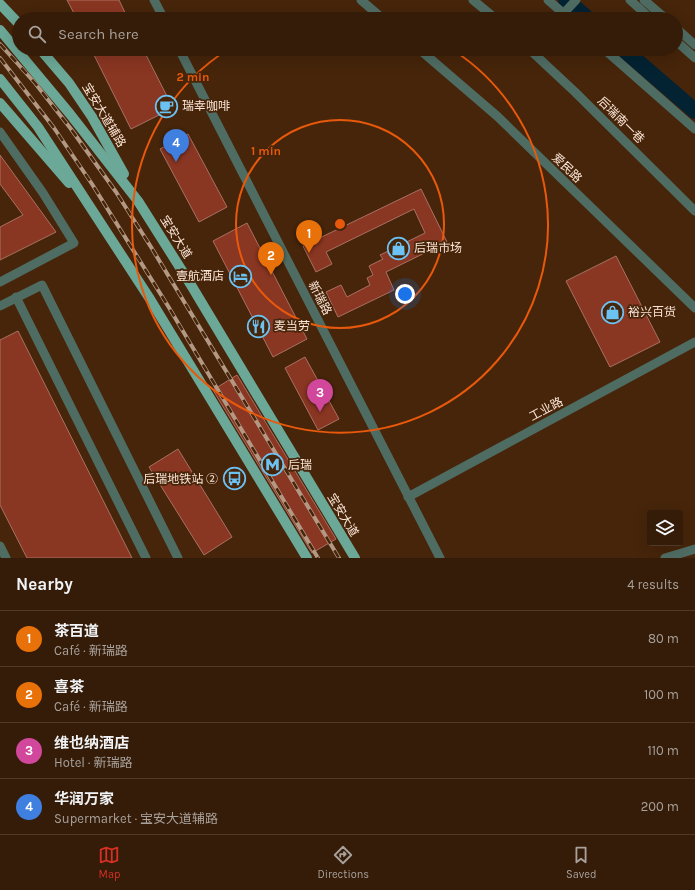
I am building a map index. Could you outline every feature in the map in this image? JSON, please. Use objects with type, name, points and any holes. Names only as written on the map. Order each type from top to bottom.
[{"type":"main road","points":[[0,4],[12,17]]},
{"type":"main road","name":"宝安大道","points":[[0,30],[12,44]]},
{"type":"main road","name":"宝安大道","points":[[22,56],[138,200],[191,285],[354,558]]},
{"type":"main road","name":"宝安大道辅路","points":[[46,56],[69,83],[92,117],[138,200]]},
{"type":"main road","points":[[0,79],[38,127],[150,299],[307,558]]},
{"type":"main road","points":[[0,103],[98,218]]},
{"type":"street","points":[[154,0],[160,12]]},
{"type":"street","points":[[361,0],[375,12]]},
{"type":"street","points":[[473,0],[488,12]]},
{"type":"street","points":[[548,0],[562,12]]},
{"type":"street","points":[[569,12],[576,0]]},
{"type":"street","points":[[630,0],[643,12]]},
{"type":"street","points":[[644,0],[658,12]]},
{"type":"street","points":[[652,12],[660,0]]},
{"type":"street","points":[[683,34],[695,45]]},
{"type":"street","points":[[683,47],[695,58]]},
{"type":"street","name":"新瑞路","points":[[183,56],[440,558]]},
{"type":"street","name":"爱民路","points":[[427,56],[497,116],[695,308]]},
{"type":"street","name":"后瑞南一巷","points":[[536,56],[575,92],[695,211]]},
{"type":"street","points":[[612,56],[695,129]]},
{"type":"street","points":[[0,132],[43,193],[74,243],[0,282]]},
{"type":"street","points":[[0,306],[42,285],[178,558]]},
{"type":"street","points":[[16,297],[146,558]]},
{"type":"street","name":"工业路","points":[[408,497],[695,342]]},
{"type":"street","points":[[0,546],[6,558]]},
{"type":"street","points":[[665,558],[695,549]]},
{"type":"building","points":[[67,0],[119,0],[125,12],[73,12]]},
{"type":"building","points":[[94,56],[147,56],[173,108],[131,129]]},
{"type":"building","points":[[188,134],[227,207],[199,222],[160,149]]},
{"type":"building","points":[[0,155],[56,232],[0,260],[0,227],[23,215],[0,184]]},
{"type":"building","points":[[421,189],[447,242],[386,272],[394,290],[338,317],[326,292],[341,285],[347,297],[370,285],[367,278],[373,275],[369,266],[383,259],[380,255],[425,233],[414,209],[326,252],[332,264],[316,272],[303,246]]},
{"type":"building","points":[[247,223],[307,339],[273,357],[213,241]]},
{"type":"building","name":"裕兴百货","points":[[616,256],[660,342],[610,367],[566,281]]},
{"type":"building","points":[[18,331],[132,558],[27,558],[0,505],[0,340]]},
{"type":"building","points":[[305,357],[339,419],[318,430],[285,368]]},
{"type":"building","name":"后瑞","points":[[237,375],[336,539],[312,553],[213,390]]},
{"type":"building","points":[[178,449],[232,537],[204,555],[149,467]]},
{"type":"waterway","points":[[566,0],[580,12]]},
{"type":"waterway","points":[[631,56],[695,111]]},
{"type":"railway","points":[[0,44],[35,83],[71,129],[116,192],[151,247],[339,558]]},
{"type":"railway","points":[[0,58],[54,128],[92,184],[168,306],[318,558]]},
{"type":"place","name":"瑞幸咖啡","points":[[167,106]]},
{"type":"place","name":"华润万家","points":[[176,162]]},
{"type":"place","name":"后瑞市场","points":[[399,248]]},
{"type":"place","name":"茶百道","points":[[309,253]]},
{"type":"place","name":"喜茶","points":[[271,275]]},
{"type":"place","name":"壹航酒店","points":[[240,276]]},
{"type":"place","name":"裕兴百货","points":[[613,312]]},
{"type":"place","name":"麦当劳","points":[[259,326]]},
{"type":"place","name":"维也纳酒店","points":[[320,412]]},
{"type":"place","name":"后瑞","points":[[273,465]]},
{"type":"place","name":"后瑞地铁站 ②","points":[[234,479]]}]
